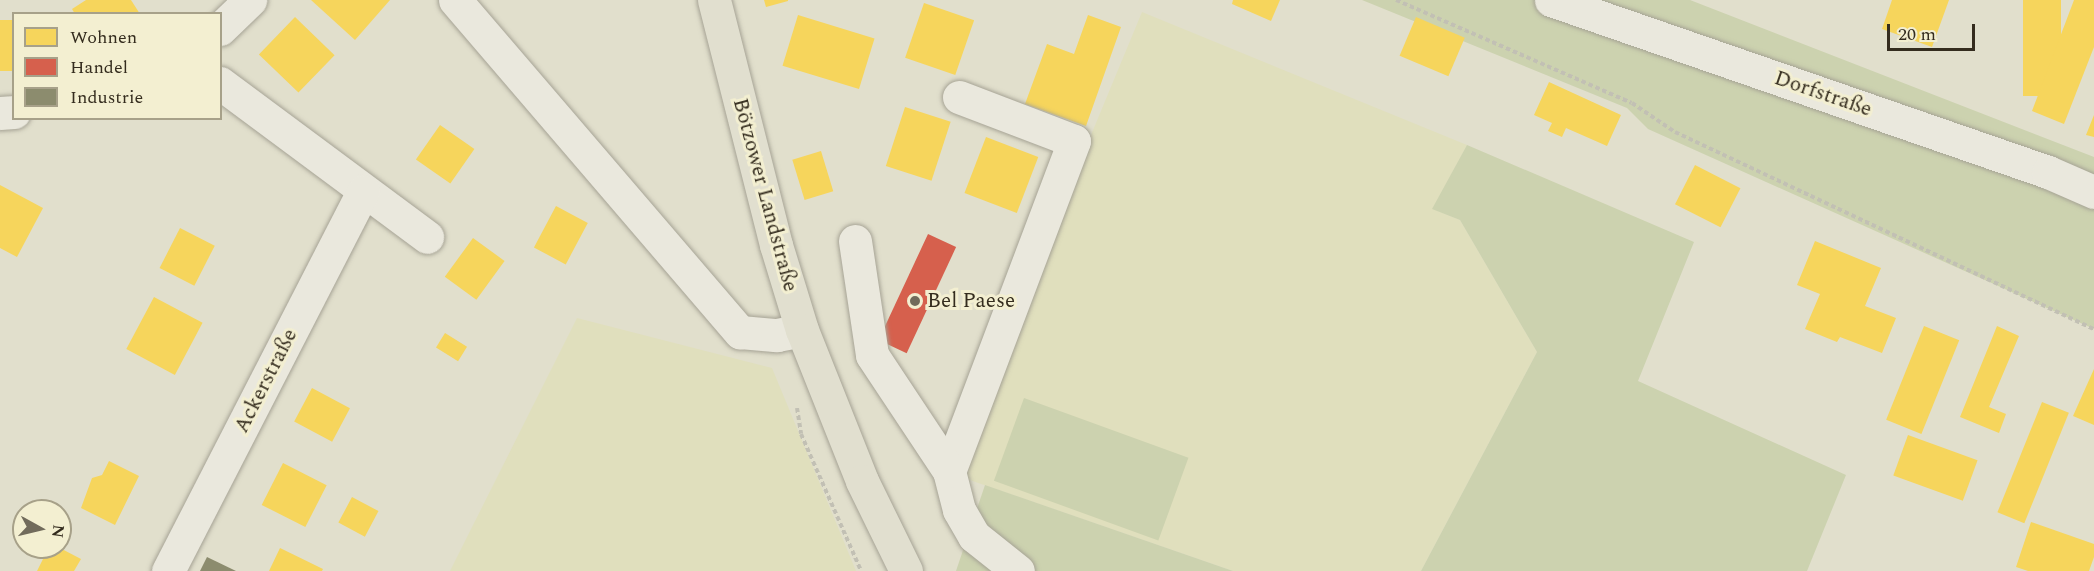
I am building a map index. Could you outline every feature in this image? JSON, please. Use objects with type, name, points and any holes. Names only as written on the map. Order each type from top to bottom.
[{"type":"main road","name":"Bötzower Landstraße","points":[[714,0],[776,245],[802,330],[810,394],[862,481],[906,571]]},
{"type":"street","points":[[222,27],[250,0]]},
{"type":"street","points":[[455,0],[740,332],[777,335],[802,330]]},
{"type":"street","name":"Dorfstraße","points":[[1551,0],[2048,172],[2094,192]]},
{"type":"street","points":[[222,85],[427,237]]},
{"type":"street","points":[[949,471],[1074,141],[959,97]]},
{"type":"street","name":"Ackerstraße","points":[[168,571],[363,191]]},
{"type":"street","points":[[855,241],[872,355],[949,471],[959,510],[974,536],[1018,571]]},
{"type":"path","points":[[1396,0],[1632,103],[1675,132],[2094,329]]},
{"type":"path","points":[[810,394],[801,434],[861,571]]},
{"type":"green space","points":[[1362,0],[1690,0],[2094,157],[2094,329],[1648,129],[1627,108]]},
{"type":"green space","points":[[1142,12],[1467,145],[1433,209],[1460,220],[1537,352],[1421,571],[1233,571],[964,478],[1079,164]]},
{"type":"green space","points":[[1467,145],[1694,242],[1638,381],[1846,475],[1807,571],[1421,571],[1537,352],[1460,220],[1432,209]]},
{"type":"green space","points":[[577,318],[772,368],[856,571],[450,571]]},
{"type":"green space","points":[[1024,398],[1188,458],[1158,541],[994,481]]},
{"type":"green space","points":[[985,485],[1233,571],[956,571]]},
{"type":"building: Wohnen","points":[[86,0],[131,0],[139,12],[74,12],[72,9]]},
{"type":"building: Wohnen","points":[[311,0],[390,0],[355,40]]},
{"type":"building: Wohnen","points":[[764,0],[788,0],[788,1],[766,7]]},
{"type":"building: Wohnen","points":[[1233,0],[1280,0],[1271,21],[1232,4]]},
{"type":"building: Wohnen","points":[[1892,0],[1949,0],[1932,47],[1882,29]]},
{"type":"building: Wohnen","points":[[2023,0],[2061,0],[2061,96],[2023,96]]},
{"type":"building: Wohnen","points":[[2074,0],[2094,0],[2094,47],[2064,124],[2032,111]]},
{"type":"building: Wohnen","points":[[924,3],[974,20],[955,75],[905,58]]},
{"type":"building: Wohnen","points":[[798,15],[875,38],[859,89],[783,66]]},
{"type":"building: Wohnen","points":[[1088,15],[1121,27],[1086,126],[1025,104],[1047,44],[1074,54]]},
{"type":"building: Wohnen","points":[[295,17],[335,55],[298,93],[259,54]]},
{"type":"building: Wohnen","points":[[1416,17],[1465,38],[1448,76],[1400,56]]},
{"type":"building: Wohnen","points":[[0,20],[12,20],[12,71],[0,71]]},
{"type":"building: Wohnen","points":[[1549,82],[1621,115],[1607,146],[1566,128],[1562,137],[1548,131],[1552,123],[1534,115]]},
{"type":"building: Wohnen","points":[[905,107],[951,122],[931,181],[886,166]]},
{"type":"building: Wohnen","points":[[2094,115],[2094,137],[2086,135]]},
{"type":"building: Wohnen","points":[[440,125],[474,149],[450,183],[416,159]]},
{"type":"building: Wohnen","points":[[986,137],[1038,157],[1017,213],[964,193]]},
{"type":"building: Wohnen","points":[[821,151],[833,191],[805,200],[792,160]]},
{"type":"building: Wohnen","points":[[1695,165],[1740,188],[1720,227],[1675,204]]},
{"type":"building: Wohnen","points":[[0,185],[43,208],[17,257],[0,248]]},
{"type":"building: Wohnen","points":[[556,206],[588,223],[566,264],[534,247]]},
{"type":"building: Wohnen","points":[[180,228],[215,246],[194,286],[160,268]]},
{"type":"building: Wohnen","points":[[473,238],[505,261],[476,300],[445,277]]},
{"type":"building: Wohnen","points":[[1815,241],[1881,268],[1865,306],[1896,318],[1882,353],[1840,337],[1837,342],[1805,329],[1820,294],[1797,285]]},
{"type":"building: Wohnen","points":[[154,297],[203,323],[175,375],[126,349]]},
{"type":"building: Wohnen","points":[[1924,326],[1959,340],[1921,434],[1886,420]]},
{"type":"building: Wohnen","points":[[1997,326],[2019,336],[1989,407],[2006,414],[1999,433],[1960,417]]},
{"type":"building: Wohnen","points":[[445,333],[467,347],[458,361],[436,347]]},
{"type":"building: Wohnen","points":[[2094,369],[2094,425],[2073,416]]},
{"type":"building: Wohnen","points":[[312,388],[350,408],[332,442],[294,422]]},
{"type":"building: Wohnen","points":[[2042,402],[2069,413],[2024,523],[1997,512]]},
{"type":"building: Wohnen","points":[[1908,435],[1978,460],[1963,501],[1893,475]]},
{"type":"building: Wohnen","points":[[109,461],[139,476],[115,525],[81,508],[92,478],[102,475]]},
{"type":"building: Wohnen","points":[[283,463],[327,485],[305,527],[262,505]]},
{"type":"building: Wohnen","points":[[352,497],[378,511],[365,537],[338,523]]},
{"type":"building: Wohnen","points":[[2031,522],[2094,544],[2094,557],[2089,571],[2028,571],[2016,567]]},
{"type":"building: Wohnen","points":[[280,548],[323,569],[322,571],[269,571]]},
{"type":"building: Wohnen","points":[[72,554],[81,559],[74,571],[37,571],[43,559],[72,559]]},
{"type":"building: Handel","name":"Bel Paese","points":[[928,234],[956,247],[907,353],[879,340]]},
{"type":"building: Industrie","points":[[207,557],[236,571],[200,571]]},
{"type":"place","name":"Bel Paese","points":[[915,301]]}]
